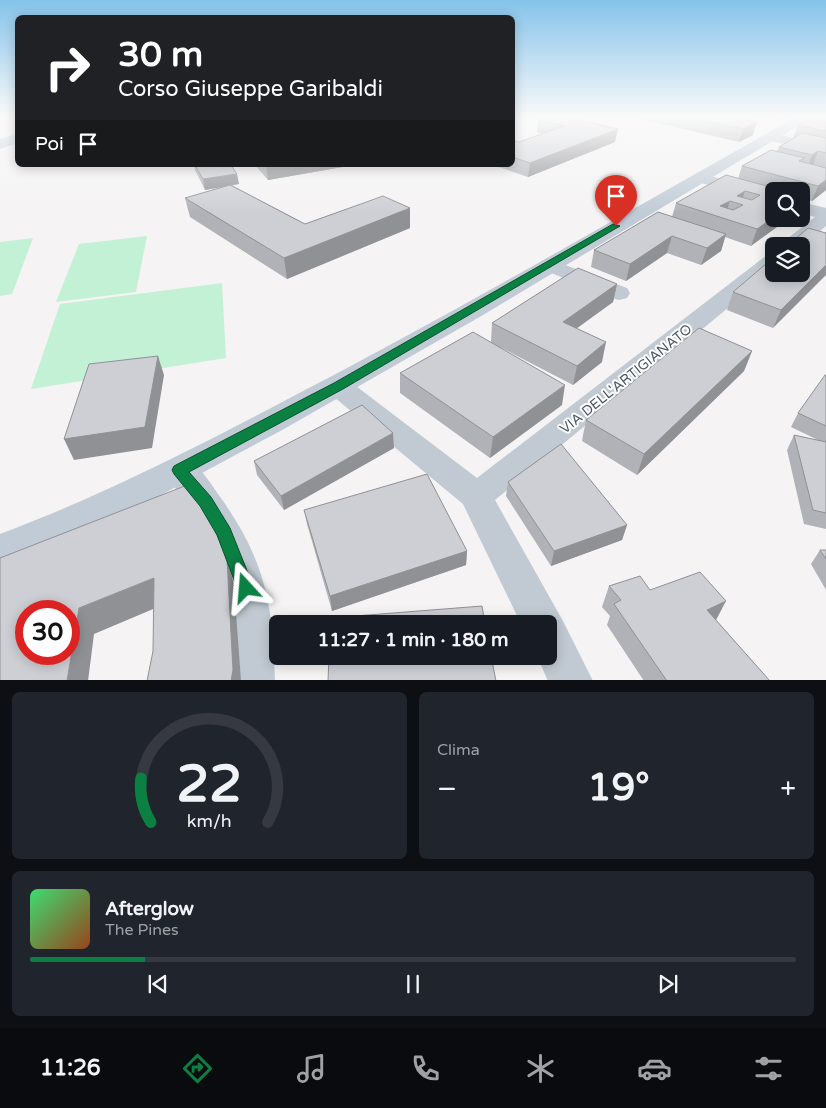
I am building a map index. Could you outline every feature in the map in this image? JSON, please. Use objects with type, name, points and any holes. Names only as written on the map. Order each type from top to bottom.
[{"type":"main road","points":[[0,552],[80,518],[180,470],[338,386],[748,150]]},
{"type":"street","points":[[700,178],[765,196]]},
{"type":"street","points":[[810,210],[826,215]]},
{"type":"street","points":[[800,237],[826,215]]},
{"type":"street","points":[[549,265],[619,293]]},
{"type":"street","name":"VIA DELL'ARTIGIANATO","points":[[474,495],[492,486],[765,266]]},
{"type":"street","points":[[338,386],[474,495],[537,615]]},
{"type":"street","points":[[180,470],[206,501],[220,525],[241,572],[250,603],[253,641],[253,680]]},
{"type":"street","points":[[557,653],[571,680]]},
{"type":"green space","points":[[147,236],[136,292],[56,302],[79,244]]},
{"type":"green space","points":[[33,238],[12,294],[0,296],[0,242]]},
{"type":"green space","points":[[222,283],[226,358],[31,389],[60,304]]},
{"type":"building","points":[[515,150],[564,150],[530,163],[515,158]]},
{"type":"building","points":[[771,150],[805,158],[799,161],[826,168],[826,180],[818,186],[810,184],[810,182],[803,182],[742,166]]},
{"type":"building","points":[[790,150],[826,150],[826,153],[818,151],[812,155]]},
{"type":"building","points":[[196,167],[232,167],[237,174],[203,179]]},
{"type":"building","points":[[726,175],[765,186],[765,223],[757,229],[676,203]],"holes":[[[745,191],[760,195],[752,200],[737,196]],[[730,201],[743,205],[733,210],[720,206]]]},
{"type":"building","points":[[230,185],[305,224],[383,196],[410,208],[284,258],[185,198]]},
{"type":"building","points":[[658,212],[726,234],[707,248],[672,236],[630,264],[594,250]]},
{"type":"building","points":[[808,228],[826,233],[826,265],[810,281],[810,237],[798,237]]},
{"type":"building","points":[[765,265],[765,282],[809,282],[781,310],[733,292]]},
{"type":"building","points":[[578,268],[617,284],[563,322],[606,342],[577,366],[492,323]]},
{"type":"building","points":[[699,328],[752,351],[644,454],[586,420]]},
{"type":"building","points":[[473,332],[565,385],[493,437],[400,373]]},
{"type":"building","points":[[158,356],[145,427],[64,439],[89,364]]},
{"type":"building","points":[[826,375],[826,426],[798,413]]},
{"type":"building","points":[[362,405],[393,433],[281,496],[254,461]]},
{"type":"building","points":[[794,435],[826,442],[826,513],[813,510]]},
{"type":"building","points":[[561,444],[627,525],[554,551],[508,482]]},
{"type":"building","points":[[427,474],[467,551],[330,596],[304,510]]},
{"type":"building","points":[[195,482],[227,559],[233,670],[231,680],[147,680],[153,651],[154,578],[80,608],[80,600],[15,600],[15,665],[70,665],[67,680],[0,680],[0,558]]},
{"type":"building","points":[[820,550],[826,550],[826,559]]},
{"type":"building","points":[[700,572],[726,601],[707,610],[769,680],[666,680],[614,604],[621,600],[609,586],[640,576],[650,590]]},
{"type":"building","points":[[482,606],[484,615],[368,615]]},
{"type":"building","points":[[329,665],[493,665],[496,680],[328,680]]},
{"type":"route","points":[[246,588],[225,533],[206,501],[180,470],[338,386],[616,226]]}]
